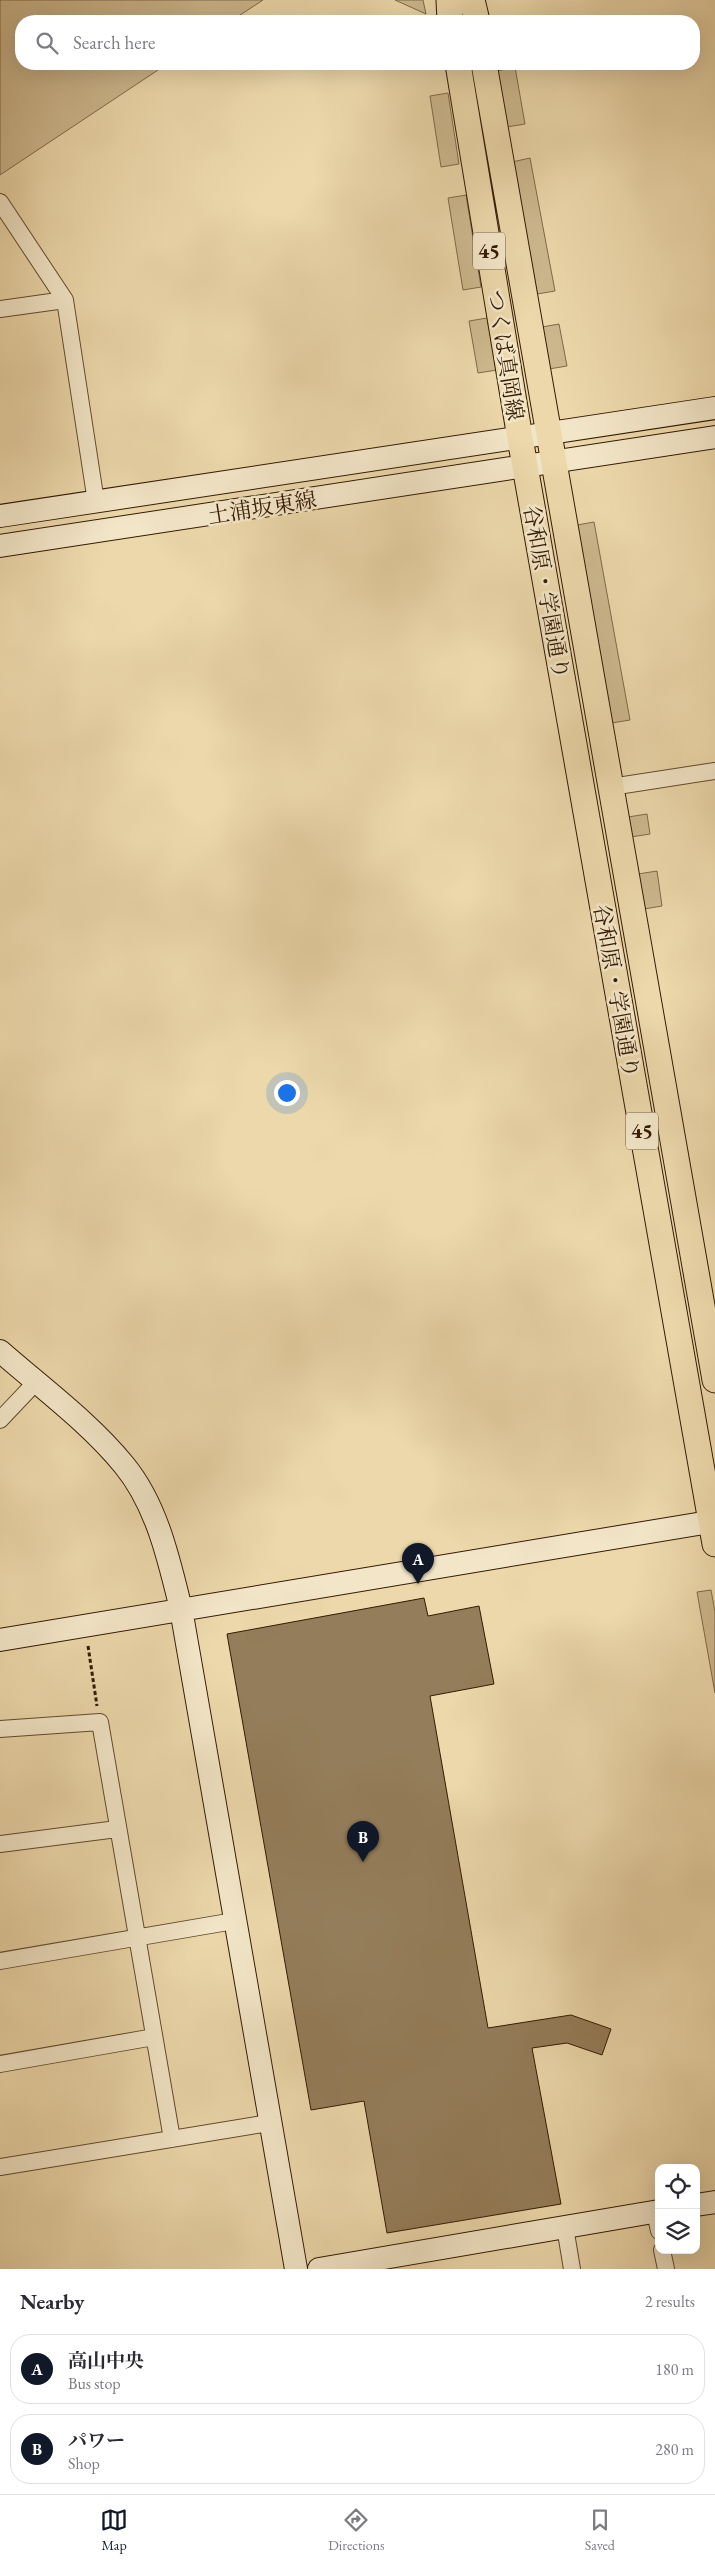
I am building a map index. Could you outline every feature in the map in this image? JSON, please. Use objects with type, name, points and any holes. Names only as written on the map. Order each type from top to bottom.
[{"type":"main road","points":[[449,0],[450,15]]},
{"type":"main road","points":[[472,0],[476,15]]},
{"type":"main road","name":"つくば真岡線","points":[[459,70],[520,438]]},
{"type":"main road","name":"つくば真岡線","points":[[485,70],[548,434]]},
{"type":"main road","name":"谷和原・学園通り","points":[[548,434],[715,1380]]},
{"type":"main road","name":"谷和原・学園通り","points":[[520,438],[714,1529]]},
{"type":"street","points":[[0,202],[65,300],[96,502]]},
{"type":"street","points":[[0,309],[65,300]]},
{"type":"street","name":"土浦坂東線","points":[[0,516],[715,408]]},
{"type":"street","name":"土浦坂東線","points":[[0,546],[715,437]]},
{"type":"street","points":[[611,787],[715,771]]},
{"type":"street","points":[[0,1352],[96,1436],[124,1466],[156,1521],[167,1554],[181,1609],[296,2269]]},
{"type":"street","points":[[0,1420],[36,1382]]},
{"type":"street","points":[[0,1640],[181,1609],[714,1529]]},
{"type":"street","points":[[0,1729],[100,1722],[172,2139]]},
{"type":"street","points":[[0,1844],[118,1829]]},
{"type":"street","points":[[0,1961],[234,1920]]},
{"type":"street","points":[[0,2064],[154,2038]]},
{"type":"street","points":[[0,2167],[269,2122]]},
{"type":"street","points":[[700,2204],[715,2202]]},
{"type":"street","points":[[319,2269],[398,2262],[565,2227],[655,2218]]},
{"type":"street","points":[[565,2227],[572,2269]]},
{"type":"street","points":[[663,2254],[666,2269]]},
{"type":"path","points":[[87,1639],[100,1722]]},
{"type":"shaded area","points":[[0,0],[263,0],[240,15],[15,15],[15,70],[158,70],[0,175]]},
{"type":"shaded area","points":[[395,0],[423,0],[426,14]]},
{"type":"shaded area","points":[[516,70],[525,124],[507,127],[497,71]]},
{"type":"shaded area","points":[[448,93],[459,164],[441,167],[430,96]]},
{"type":"shaded area","points":[[530,158],[555,291],[537,294],[512,162]]},
{"type":"shaded area","points":[[466,195],[481,287],[463,290],[448,198]]},
{"type":"shaded area","points":[[487,318],[497,370],[478,373],[469,321]]},
{"type":"shaded area","points":[[559,324],[567,366],[549,369],[542,327]]},
{"type":"shaded area","points":[[594,522],[630,720],[612,723],[577,525]]},
{"type":"shaded area","points":[[647,814],[650,834],[631,837],[628,817]]},
{"type":"shaded area","points":[[657,871],[662,906],[644,909],[638,874]]},
{"type":"shaded area","points":[[711,1590],[715,1612],[715,1693],[697,1592]]},
{"type":"building","points":[[424,1598],[428,1616],[479,1606],[494,1684],[430,1696],[488,2028],[571,2015],[611,2029],[602,2055],[567,2043],[532,2048],[561,2204],[387,2233],[364,2101],[311,2110],[227,1634]]},
{"type":"place","name":"高山中央","points":[[418,1584]]},
{"type":"place","name":"パワー","points":[[363,1862]]}]
